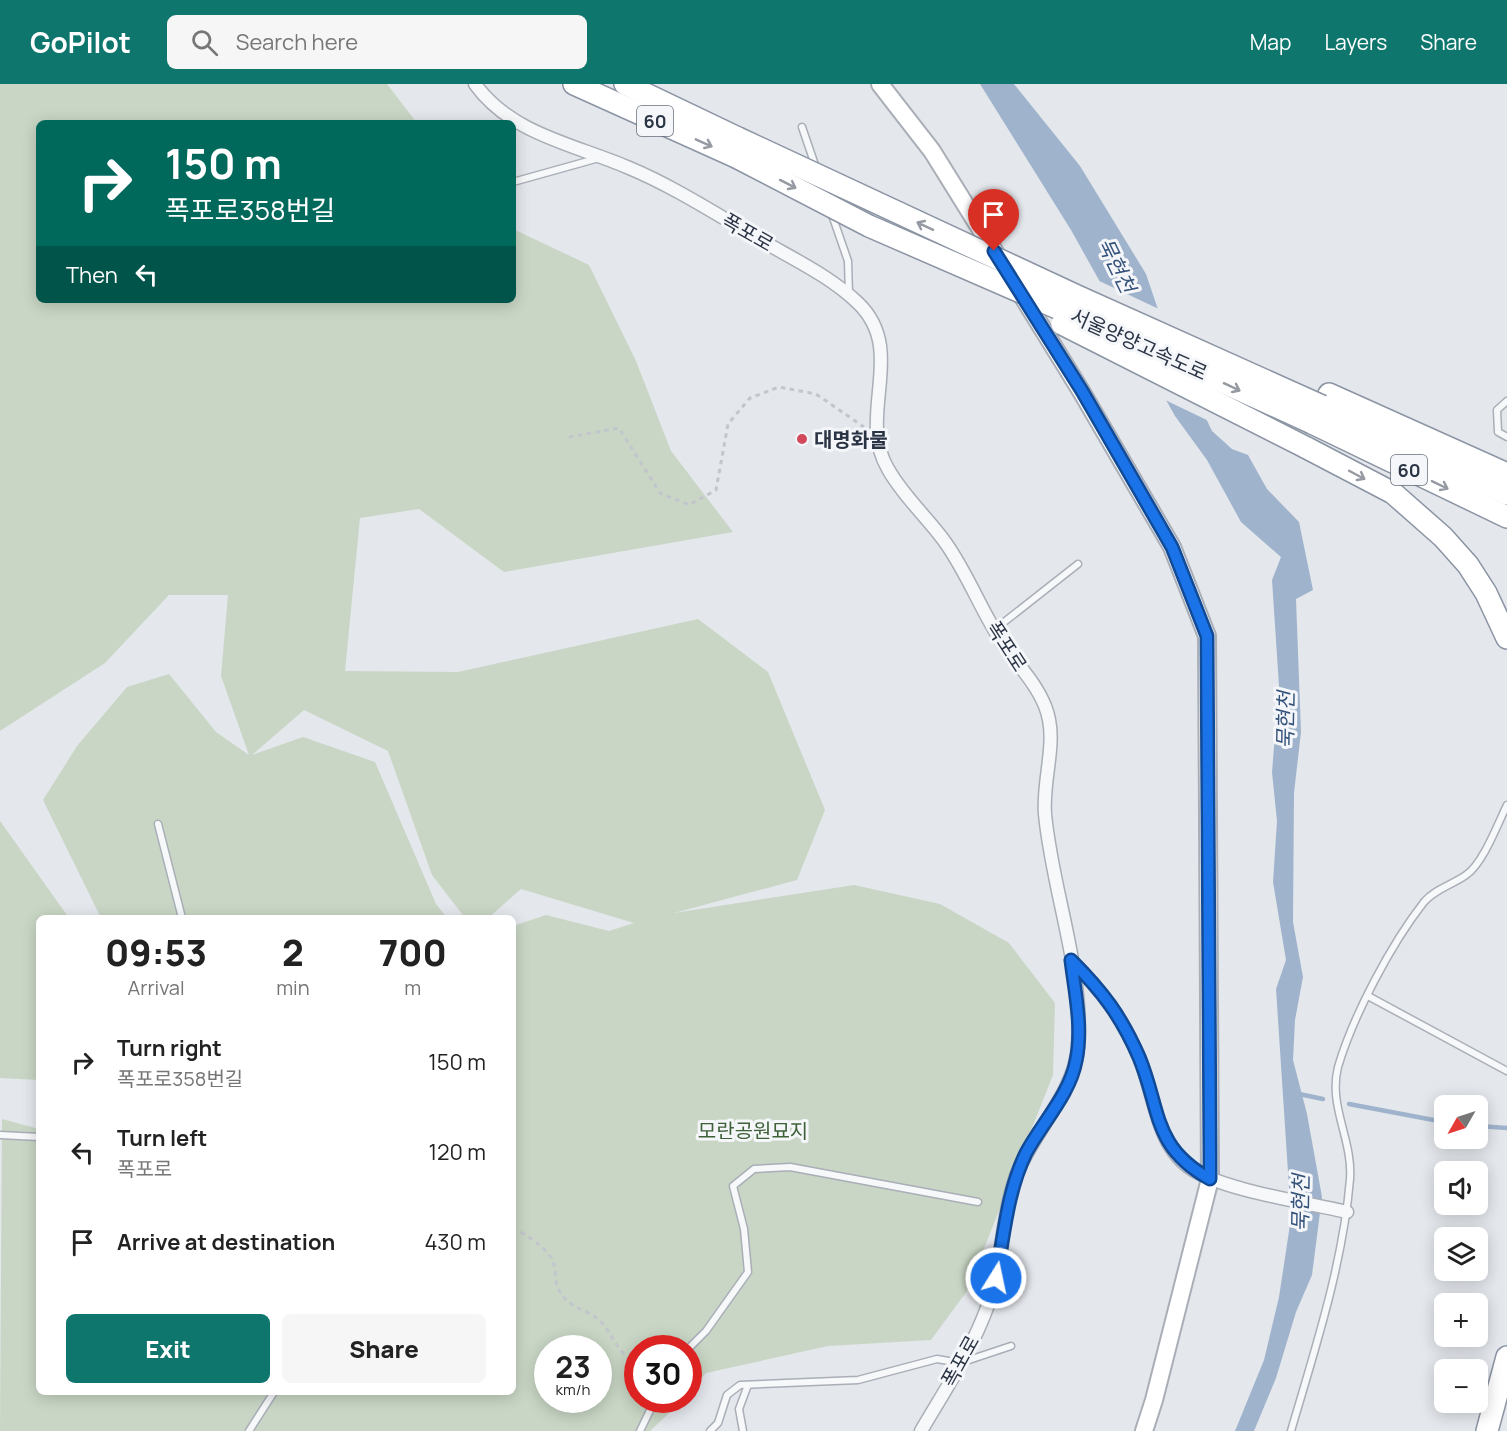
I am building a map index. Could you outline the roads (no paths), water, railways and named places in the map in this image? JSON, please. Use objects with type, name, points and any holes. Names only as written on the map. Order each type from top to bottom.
[{"type":"highway","name":"서울양양고속도로","points":[[574,84],[737,148],[962,243],[1507,494]]},
{"type":"highway","name":"서울양양고속도로","points":[[625,84],[869,226],[1118,334],[1321,408],[1507,517]]},
{"type":"highway","points":[[869,226],[1393,493],[1443,537],[1468,565],[1486,593],[1507,638]]},
{"type":"highway","points":[[1321,408],[1507,474]]},
{"type":"highway","points":[[1487,1431],[1507,1357]]},
{"type":"main road","points":[[880,84],[932,151],[1082,391],[1172,547],[1207,636],[1210,1179],[1154,1400],[1144,1431]]},
{"type":"street","name":"폭포로","points":[[475,84],[511,120]]},
{"type":"street","name":"폭포로","points":[[516,122],[548,138],[631,168],[692,200],[814,271],[849,295],[873,322],[882,344],[875,435],[886,467],[945,542],[971,584],[994,630],[1042,697],[1050,720],[1052,731],[1044,790],[1045,816],[1071,960],[1079,1045],[1076,1064],[1067,1085],[1026,1154],[1014,1182],[996,1278],[988,1305],[960,1364],[921,1431]]},
{"type":"street","points":[[1071,960],[1096,986],[1118,1015],[1139,1058],[1158,1121],[1172,1150],[1191,1168],[1210,1179],[1347,1212]]},
{"type":"lane","points":[[802,127],[821,183]]},
{"type":"lane","points":[[516,181],[602,157]]},
{"type":"lane","points":[[825,194],[848,261],[849,295]]},
{"type":"lane","points":[[1507,401],[1497,410],[1498,432],[1507,437]]},
{"type":"lane","points":[[994,630],[1078,564]]},
{"type":"lane","points":[[1291,1431],[1340,1251],[1347,1212],[1351,1156],[1334,1091],[1338,1067],[1368,996],[1425,900],[1443,887],[1468,874],[1485,850],[1507,805]]},
{"type":"lane","points":[[159,824],[181,915]]},
{"type":"lane","points":[[1368,996],[1507,1071]]},
{"type":"lane","points":[[0,1135],[36,1137]]},
{"type":"lane","points":[[702,1335],[748,1272],[744,1229],[733,1186],[754,1169],[790,1167],[978,1202]]},
{"type":"lane","points":[[710,1431],[718,1423],[727,1395],[740,1385],[858,1380],[937,1359],[960,1364],[1011,1346]]},
{"type":"lane","points":[[743,1431],[739,1409],[748,1385]]},
{"type":"lane","points":[[249,1431],[272,1395]]},
{"type":"lane","points":[[640,1431],[649,1413]]},
{"type":"water","name":"묵현천","points":[[980,84],[1014,84],[1080,166],[1146,274],[1168,339],[1212,431],[1232,449],[1248,455],[1267,489],[1299,522],[1313,590],[1296,599],[1301,732],[1294,793],[1293,922],[1303,977],[1295,1020],[1293,1060],[1307,1114],[1322,1197],[1312,1275],[1296,1312],[1276,1378],[1254,1431],[1235,1431],[1264,1360],[1279,1297],[1291,1218],[1276,989],[1286,960],[1273,882],[1277,821],[1272,772],[1279,686],[1272,580],[1281,557],[1241,522],[1207,460],[1175,416],[1071,230]]},
{"type":"waterway","points":[[1299,1094],[1323,1099]]},
{"type":"waterway","points":[[1349,1104],[1434,1120]]},
{"type":"waterway","points":[[1488,1127],[1507,1128]]},
{"type":"place","name":"대명화물","points":[[802,439]]},
{"type":"park label","name":"모란공원묘지","points":[[753,1130]]}]
